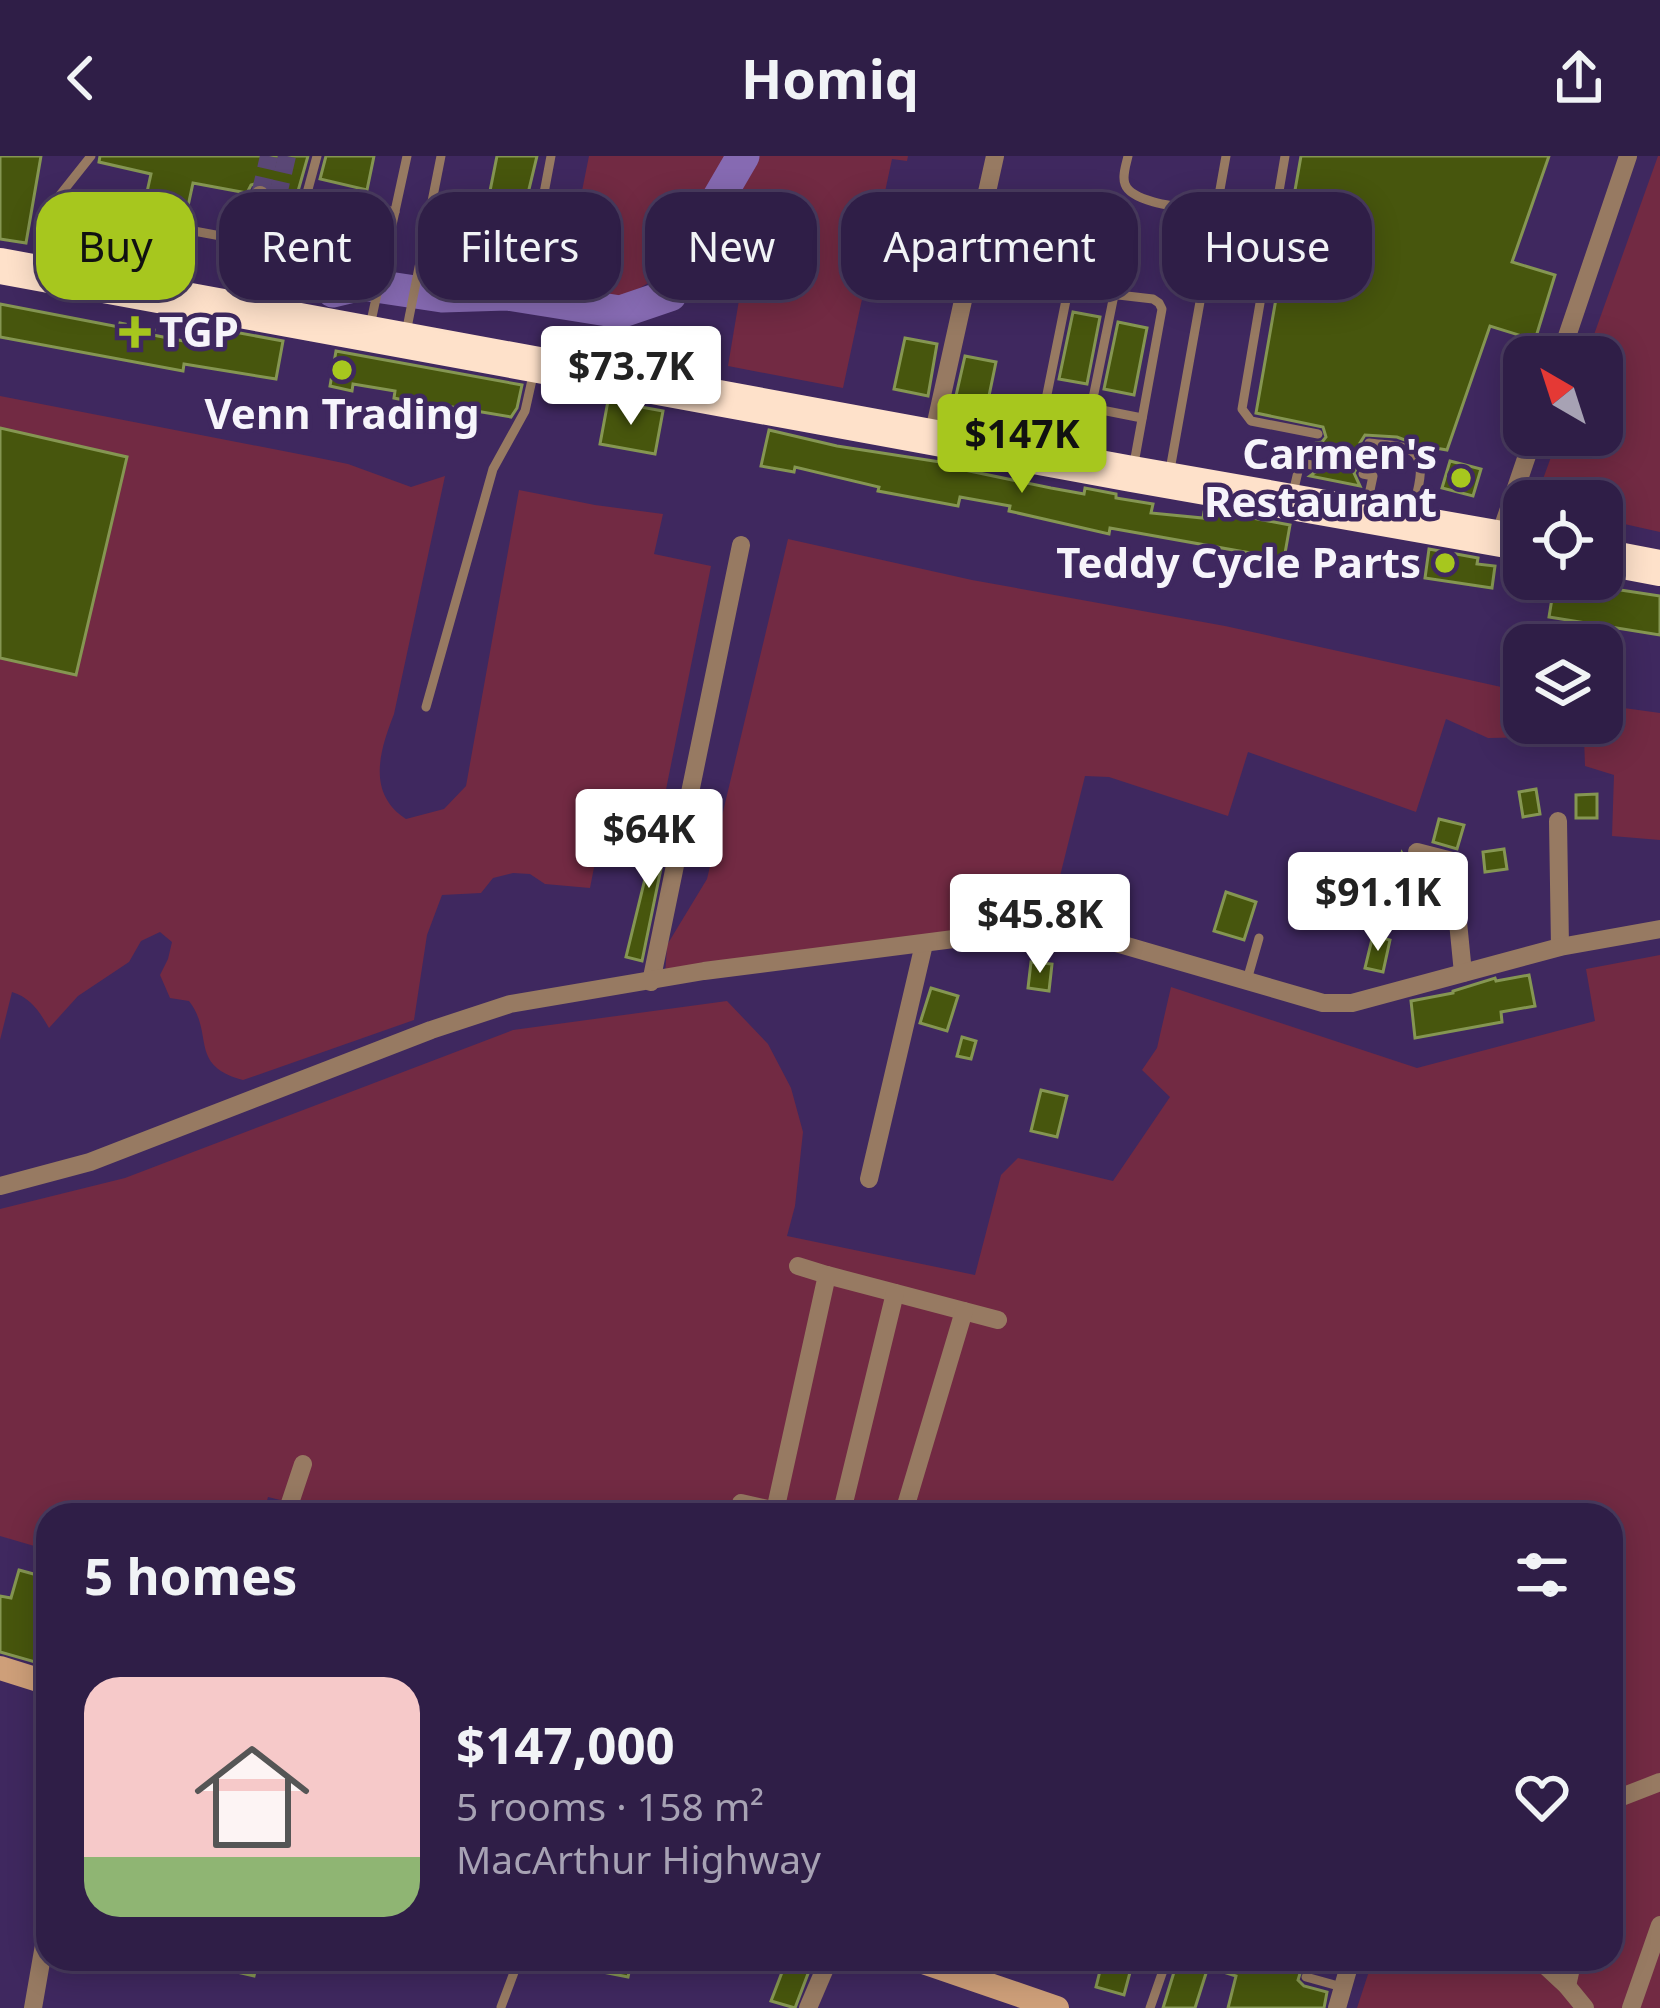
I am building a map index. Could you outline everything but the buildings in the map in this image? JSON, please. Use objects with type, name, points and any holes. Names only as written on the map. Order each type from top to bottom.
[{"type":"highway","points":[[17,269],[256,312],[390,322],[536,364],[1503,538]]},
{"type":"highway","points":[[1623,561],[1660,568]]},
{"type":"street","points":[[933,436],[995,156]]},
{"type":"street","points":[[1567,336],[1628,156]]},
{"type":"street","points":[[256,300],[256,312]]},
{"type":"street","points":[[651,982],[740,545]]},
{"type":"street","points":[[1558,821],[1560,946]]},
{"type":"street","points":[[1417,852],[1452,862],[1463,973]]},
{"type":"street","points":[[0,1186],[91,1162],[490,1010],[704,971],[977,936],[1055,931],[1106,940],[1323,1003],[1352,1003],[1560,946],[1660,929]]},
{"type":"street","points":[[869,1179],[924,944]]},
{"type":"street","points":[[798,1266],[998,1320]]},
{"type":"street","points":[[786,1503],[827,1275]]},
{"type":"street","points":[[845,1503],[895,1293]]},
{"type":"street","points":[[907,1503],[964,1311]]},
{"type":"street","points":[[290,1503],[303,1464]]},
{"type":"street","points":[[0,1668],[36,1679]]},
{"type":"street","points":[[1623,1799],[1660,1782]]},
{"type":"street","points":[[1631,2008],[1660,1924]]},
{"type":"street","points":[[33,2008],[39,1971]]},
{"type":"street","points":[[808,2008],[824,1971]]},
{"type":"street","points":[[941,1971],[1006,2000],[1057,2008]]},
{"type":"street","points":[[1336,2008],[1348,1971]]},
{"type":"street","points":[[1551,1971],[1585,2008]]},
{"type":"street","points":[[1567,1986],[1571,1971]]},
{"type":"lane","points":[[62,192],[91,156]]},
{"type":"lane","points":[[316,156],[307,193],[395,212]]},
{"type":"lane","points":[[390,322],[383,266],[407,156]]},
{"type":"lane","points":[[434,192],[441,156]]},
{"type":"lane","points":[[544,192],[551,156]]},
{"type":"lane","points":[[1128,156],[1123,180],[1127,190],[1138,199],[1162,203]]},
{"type":"lane","points":[[1218,192],[1226,156]]},
{"type":"lane","points":[[1285,156],[1241,409],[1251,421],[1318,434]]},
{"type":"lane","points":[[17,269],[36,239]]},
{"type":"lane","points":[[390,322],[418,271]]},
{"type":"lane","points":[[1138,297],[1153,299],[1162,309],[1142,418],[1150,476]]},
{"type":"lane","points":[[256,312],[265,300]]},
{"type":"lane","points":[[1035,454],[1066,300]]},
{"type":"lane","points":[[1091,408],[1113,300]]},
{"type":"lane","points":[[1150,476],[1193,300]]},
{"type":"lane","points":[[426,707],[494,469],[525,411],[536,364]]},
{"type":"lane","points":[[1046,399],[1142,418]]},
{"type":"lane","points":[[1369,443],[1410,450],[1418,458],[1421,468],[1410,522]]},
{"type":"lane","points":[[1292,501],[1300,464],[1312,465]]},
{"type":"lane","points":[[1363,474],[1372,476],[1365,514]]},
{"type":"lane","points":[[1247,980],[1259,938]]},
{"type":"lane","points":[[501,2007],[514,1971]]},
{"type":"lane","points":[[1150,2008],[1163,1971]]},
{"type":"lane","points":[[1306,1977],[1342,1987]]},
{"type":"shaded area","points":[[589,156],[908,156],[907,161],[892,159],[885,192],[841,192],[841,300],[862,300],[843,388],[728,366],[739,300],[817,300],[817,192],[645,192],[645,285],[627,296],[621,296],[621,192],[582,192]]},
{"type":"shaded area","points":[[1660,156],[1660,532],[1623,524],[1623,480],[1543,480],[1551,456],[1623,456],[1623,336],[1594,336]]},
{"type":"shaded area","points":[[0,396],[348,464],[411,487],[445,476],[381,756],[385,797],[406,819],[444,809],[466,786],[519,490],[663,514],[654,554],[711,566],[652,859],[598,847],[590,888],[545,884],[530,874],[513,873],[493,878],[481,893],[442,895],[427,935],[414,1020],[243,1080],[215,1066],[189,1001],[170,998],[160,975],[172,942],[160,932],[141,941],[129,962],[78,996],[49,1028],[34,1006],[12,992],[0,1040]]},
{"type":"shaded area","points":[[788,539],[972,580],[1225,626],[1503,687],[1503,738],[1488,738],[1446,719],[1416,812],[1248,752],[1228,816],[1109,777],[1085,776],[1048,924],[665,976],[667,945],[707,879]]},
{"type":"shaded area","points":[[1623,708],[1660,713],[1660,840],[1612,836],[1614,775],[1585,766],[1584,744],[1623,744]]},
{"type":"shaded area","points":[[1660,955],[1660,2008],[1357,2008],[1369,1971],[1623,1971],[1623,1503],[293,1503],[268,1497],[266,1503],[36,1503],[36,1546],[0,1536],[0,1209],[125,1178],[513,1030],[727,1001],[768,1044],[791,1088],[803,1132],[787,1236],[975,1275],[1001,1175],[1018,1158],[1113,1181],[1170,1097],[1142,1070],[1157,1048],[1171,987],[1417,1068],[1595,1021],[1586,969]]},
{"type":"waterway","points":[[394,289],[442,296],[507,294],[620,312],[670,295],[743,156]]},
{"type":"tunnel","points":[[261,192],[269,156]]},
{"type":"tunnel","points":[[279,192],[287,156]]},
{"type":"place","name":"TGP","points":[[135,332]]},
{"type":"place","name":"Venn Trading","points":[[342,370]]},
{"type":"place","name":"Carmen's Restaurant","points":[[1461,478]]},
{"type":"place","name":"Teddy Cycle Parts","points":[[1445,563]]}]
